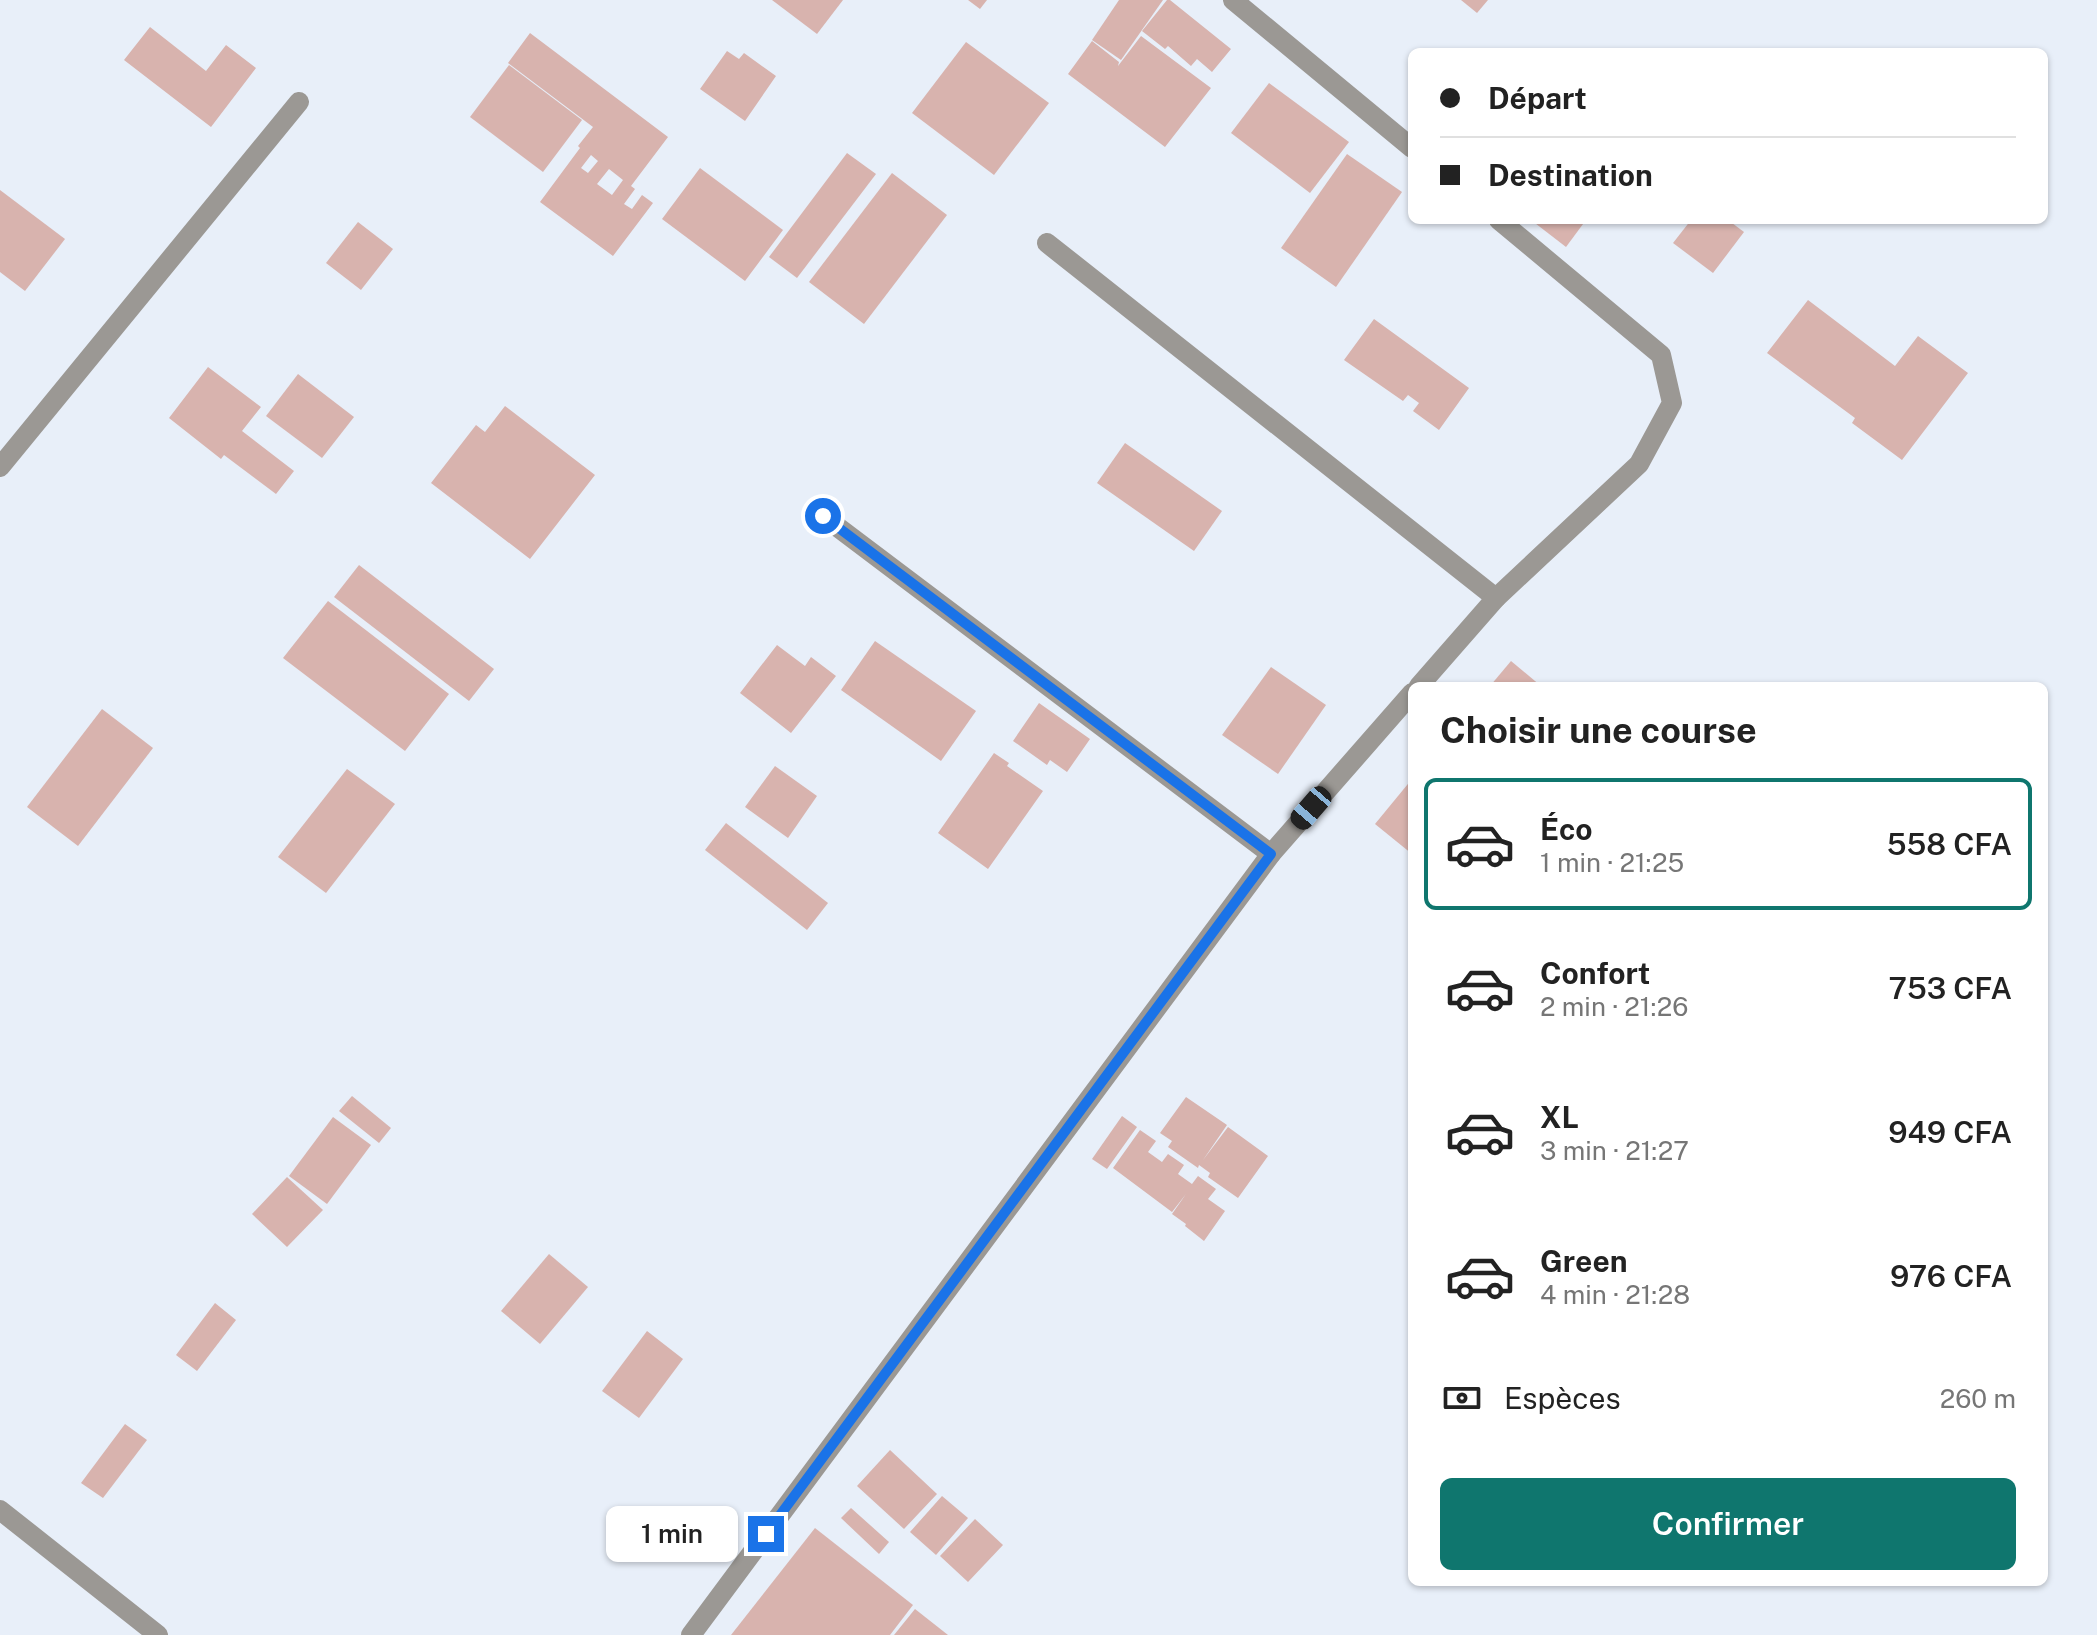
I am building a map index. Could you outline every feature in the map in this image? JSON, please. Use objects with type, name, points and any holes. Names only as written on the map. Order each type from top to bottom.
[{"type":"street","points":[[1233,0],[1408,145]]},
{"type":"street","points":[[0,467],[299,102]]},
{"type":"street","points":[[1422,682],[1496,598],[1639,464],[1672,403],[1661,355],[1504,224]]},
{"type":"street","points":[[1047,243],[1496,598]]},
{"type":"street","points":[[823,516],[1271,854]]},
{"type":"street","points":[[691,1635],[1271,854],[1408,698]]},
{"type":"street","points":[[0,1510],[158,1635]]},
{"type":"building","points":[[772,0],[843,0],[817,34]]},
{"type":"building","points":[[968,0],[987,0],[980,9]]},
{"type":"building","points":[[1119,0],[1163,0],[1121,60],[1092,40]]},
{"type":"building","points":[[1167,0],[1231,49],[1212,72],[1197,59],[1191,66],[1168,46],[1165,49],[1142,31]]},
{"type":"building","points":[[1461,0],[1488,0],[1477,13]]},
{"type":"building","points":[[150,27],[206,71],[226,45],[256,68],[211,127],[124,60]]},
{"type":"building","points":[[530,33],[668,137],[631,186],[635,189],[624,204],[632,209],[642,195],[653,203],[613,256],[540,202],[593,127],[508,63]],"holes":[[[591,155],[598,161],[588,173],[581,168]],[[609,169],[623,180],[612,195],[597,184]]]},
{"type":"building","points":[[1141,36],[1211,88],[1165,147],[1068,74],[1092,41],[1119,62],[1118,66]]},
{"type":"building","points":[[966,42],[1049,103],[994,175],[912,113]]},
{"type":"building","points":[[727,51],[739,59],[744,53],[776,76],[745,121],[700,89]]},
{"type":"building","points":[[509,65],[582,120],[543,172],[470,117]]},
{"type":"building","points":[[1269,83],[1349,142],[1310,193],[1231,133]]},
{"type":"building","points":[[847,153],[876,174],[797,278],[769,257]]},
{"type":"building","points":[[1347,154],[1402,192],[1336,287],[1281,248]]},
{"type":"building","points":[[700,168],[783,230],[745,281],[662,219]]},
{"type":"building","points":[[892,173],[947,215],[864,324],[809,282]]},
{"type":"building","points":[[0,190],[65,239],[25,291],[0,272]]},
{"type":"building","points":[[358,222],[393,249],[361,290],[326,263]]},
{"type":"building","points":[[1536,224],[1583,224],[1566,247]]},
{"type":"building","points":[[1688,224],[1733,224],[1744,232],[1713,273],[1673,243]]},
{"type":"building","points":[[1808,300],[1895,366],[1918,336],[1968,373],[1902,460],[1852,423],[1855,418],[1767,353]]},
{"type":"building","points":[[1374,319],[1469,388],[1439,430],[1413,411],[1419,403],[1408,395],[1403,401],[1344,360]]},
{"type":"building","points":[[208,367],[261,407],[242,431],[294,471],[276,494],[224,455],[221,459],[169,418]]},
{"type":"building","points":[[298,374],[354,417],[322,458],[266,416]]},
{"type":"building","points":[[505,406],[595,475],[530,559],[431,483],[476,425],[485,432]]},
{"type":"building","points":[[1125,443],[1222,511],[1194,551],[1097,483]]},
{"type":"building","points":[[359,565],[494,669],[469,701],[334,597]]},
{"type":"building","points":[[328,601],[449,694],[405,751],[283,658]]},
{"type":"building","points":[[875,641],[976,711],[941,761],[841,690]]},
{"type":"building","points":[[777,645],[805,666],[811,657],[836,676],[791,733],[740,693]]},
{"type":"building","points":[[1511,661],[1536,682],[1493,682]]},
{"type":"building","points":[[1271,667],[1326,705],[1278,774],[1222,735]]},
{"type":"building","points":[[1039,703],[1090,739],[1067,772],[1050,760],[1047,765],[1013,741]]},
{"type":"building","points":[[102,709],[153,748],[78,846],[27,807]]},
{"type":"building","points":[[994,753],[1043,791],[988,869],[938,833]]},
{"type":"building","points":[[775,766],[817,796],[788,838],[745,807]]},
{"type":"building","points":[[347,769],[395,804],[326,893],[278,857]]},
{"type":"building","points":[[1408,784],[1408,851],[1375,824]]},
{"type":"building","points":[[726,823],[828,903],[807,930],[705,850]]},
{"type":"building","points":[[352,1096],[391,1128],[379,1143],[339,1111]]},
{"type":"building","points":[[1186,1097],[1227,1125],[1203,1160],[1228,1127],[1268,1156],[1238,1198],[1208,1177],[1210,1173],[1168,1147],[1172,1141],[1160,1133]]},
{"type":"building","points":[[1122,1116],[1137,1127],[1107,1169],[1092,1159]]},
{"type":"building","points":[[333,1117],[371,1145],[327,1204],[289,1176]]},
{"type":"building","points":[[1140,1130],[1156,1141],[1148,1152],[1162,1162],[1168,1154],[1184,1165],[1178,1174],[1192,1184],[1198,1176],[1216,1189],[1208,1199],[1225,1211],[1204,1241],[1172,1214],[1186,1194],[1172,1212],[1113,1168]]},
{"type":"building","points":[[287,1177],[323,1210],[287,1247],[252,1214]]},
{"type":"building","points":[[549,1254],[588,1287],[540,1344],[501,1311]]},
{"type":"building","points":[[215,1303],[236,1320],[197,1371],[176,1355]]},
{"type":"building","points":[[647,1331],[683,1359],[639,1418],[602,1391]]},
{"type":"building","points":[[125,1424],[147,1440],[103,1498],[81,1483]]},
{"type":"building","points":[[890,1450],[937,1494],[904,1529],[857,1486]]},
{"type":"building","points":[[942,1496],[968,1518],[936,1555],[910,1532]]},
{"type":"building","points":[[851,1508],[889,1542],[879,1554],[841,1518]]},
{"type":"building","points":[[975,1519],[1003,1545],[968,1582],[940,1556]]},
{"type":"building","points":[[815,1528],[913,1605],[890,1635],[731,1635]]},
{"type":"building","points":[[915,1609],[948,1635],[894,1635]]},
{"type":"route","points":[[766,1534],[1271,854],[823,516]]}]
